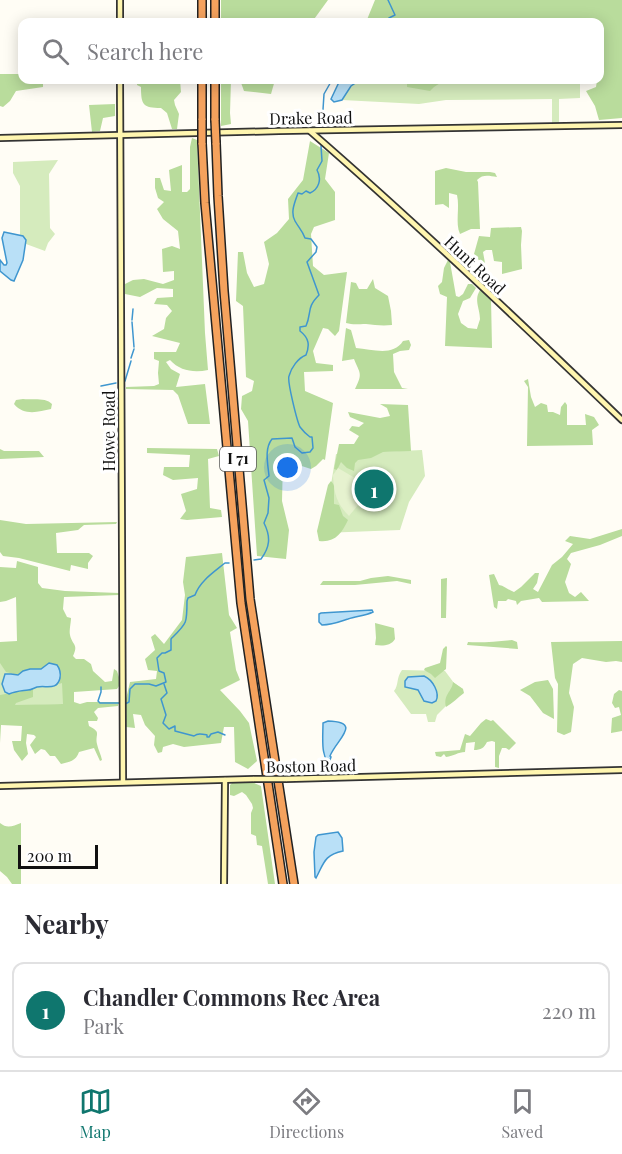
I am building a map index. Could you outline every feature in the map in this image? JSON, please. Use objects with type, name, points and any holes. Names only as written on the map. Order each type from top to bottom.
[{"type":"highway","points":[[202,0],[202,18]]},
{"type":"highway","points":[[215,0],[215,18]]},
{"type":"highway","name":"I 71","points":[[202,84],[205,203],[241,603],[283,884]]},
{"type":"highway","name":"I 71","points":[[215,84],[223,279],[250,599],[294,884]]},
{"type":"street","points":[[120,0],[120,18]]},
{"type":"street","name":"Howe Road","points":[[120,84],[123,782]]},
{"type":"street","name":"Drake Road","points":[[0,138],[622,125]]},
{"type":"street","name":"Hunt Road","points":[[310,131],[542,342],[622,420]]},
{"type":"street","name":"Boston Road","points":[[0,786],[622,770]]},
{"type":"street","points":[[224,884],[225,780]]},
{"type":"green space","points":[[221,0],[328,0],[315,18],[221,18]]},
{"type":"green space","points":[[375,0],[622,0],[622,118],[599,120],[595,106],[586,91],[596,87],[596,84],[604,84],[604,18],[368,18]]},
{"type":"green space","points":[[622,0],[622,82],[604,82],[604,18]]},
{"type":"green space","points":[[0,74],[18,74],[18,84],[43,84],[43,87],[16,91],[10,101],[3,107],[0,106]]},
{"type":"green space","points":[[180,84],[181,92],[174,100],[179,114],[177,129],[172,129],[167,113],[161,108],[144,104],[141,87],[137,85]]},
{"type":"green space","points":[[221,84],[231,84],[231,124],[221,126]]},
{"type":"green space","points":[[241,84],[274,84],[271,94],[244,91]]},
{"type":"green space","points":[[354,84],[580,84],[580,98],[559,99],[559,125],[552,125],[552,99],[446,100],[419,104],[342,100]]},
{"type":"green space","points":[[407,84],[439,84],[430,91],[407,87]]},
{"type":"green space","points":[[115,104],[115,116],[103,118],[100,131],[92,132],[89,105]]},
{"type":"green space","points":[[192,138],[197,140],[208,370],[188,370],[178,367],[170,360],[166,362],[171,369],[180,374],[176,387],[205,384],[210,424],[188,424],[178,395],[173,390],[126,389],[126,387],[159,384],[159,361],[154,359],[154,352],[176,352],[180,343],[152,336],[164,329],[166,318],[172,311],[167,305],[154,304],[157,298],[173,297],[173,289],[157,288],[140,297],[125,294],[125,284],[133,280],[144,279],[163,284],[174,280],[174,271],[163,272],[162,249],[172,246],[180,249],[178,231],[163,219],[157,209],[164,202],[158,198],[155,178],[160,178],[164,190],[171,191],[169,170],[182,165],[182,192],[190,189]]},
{"type":"green space","points":[[310,141],[329,153],[325,179],[335,192],[335,220],[314,227],[311,234],[313,266],[324,275],[347,272],[339,331],[335,336],[328,329],[323,328],[313,351],[316,363],[333,365],[333,371],[304,372],[305,391],[333,403],[325,460],[323,459],[311,469],[283,460],[282,501],[289,530],[286,559],[257,556],[248,421],[241,409],[242,396],[252,391],[254,381],[246,377],[243,306],[236,301],[238,252],[243,252],[247,273],[254,287],[264,284],[269,264],[264,242],[277,233],[289,219],[288,199],[303,180]]},
{"type":"green space","points":[[58,160],[49,174],[50,228],[55,234],[45,251],[26,244],[26,240],[20,235],[20,186],[13,173],[13,162]]},
{"type":"green space","points":[[446,168],[466,172],[495,173],[497,177],[484,176],[477,180],[480,229],[471,229],[460,234],[457,195],[449,193],[449,208],[443,204],[435,205],[435,171]]},
{"type":"green space","points":[[521,227],[522,269],[502,274],[502,262],[494,261],[492,250],[483,252],[485,263],[481,264],[474,254],[479,236],[490,237],[491,228]]},
{"type":"green space","points":[[448,260],[456,296],[463,294],[468,284],[476,288],[470,298],[463,301],[458,314],[461,323],[468,328],[477,329],[480,319],[477,296],[481,289],[491,298],[492,348],[445,346],[447,297],[440,294],[438,286],[442,282]]},
{"type":"green space","points":[[373,279],[375,288],[388,296],[392,325],[346,323],[351,282],[356,283],[359,289],[367,289]]},
{"type":"green space","points":[[346,328],[351,330],[356,348],[388,351],[399,346],[403,341],[409,340],[411,345],[409,350],[393,354],[394,372],[402,388],[408,389],[355,389],[360,374],[354,359],[342,361]]},
{"type":"green space","points":[[528,379],[535,407],[541,403],[547,405],[548,412],[560,415],[561,407],[565,402],[567,425],[586,425],[585,414],[594,417],[599,425],[592,430],[593,445],[527,446],[528,387],[524,381]]},
{"type":"green space","points":[[16,400],[46,400],[52,404],[51,409],[27,412],[14,404]]},
{"type":"green space","points":[[380,404],[408,405],[411,451],[383,452],[371,458],[358,460],[354,471],[341,462],[337,470],[334,469],[339,444],[354,444],[359,436],[349,430],[352,426],[359,427],[364,423],[350,417],[348,412],[380,418],[390,416],[387,408]]},
{"type":"green space","points":[[147,448],[217,449],[219,456],[208,459],[210,508],[221,510],[222,517],[180,519],[186,511],[181,494],[197,489],[198,478],[173,480],[163,475],[164,467],[189,467],[190,455],[147,453]]},
{"type":"green space","points":[[0,449],[39,451],[44,457],[0,459]]},
{"type":"green space","points":[[422,450],[425,476],[409,502],[400,530],[323,533],[336,454]]},
{"type":"green space","points":[[338,468],[372,488],[349,516],[338,502],[335,492],[333,475]]},
{"type":"green space","points":[[331,481],[334,485],[334,504],[339,505],[343,516],[348,520],[334,539],[319,541],[317,531],[328,485]]},
{"type":"green space","points":[[0,520],[26,524],[117,522],[116,524],[84,525],[78,530],[56,533],[57,553],[89,553],[93,556],[88,563],[88,569],[71,565],[70,571],[3,556],[0,552]]},
{"type":"green space","points":[[622,529],[622,536],[571,553],[567,559],[571,564],[565,582],[569,593],[575,597],[581,592],[589,601],[542,602],[539,598],[521,601],[517,605],[516,601],[508,599],[498,601],[497,609],[494,607],[489,575],[494,574],[499,585],[514,592],[535,573],[539,573],[533,589],[538,592],[552,565],[573,544],[565,541],[570,536],[590,539]]},
{"type":"green space","points":[[222,553],[229,615],[237,628],[230,632],[236,670],[240,680],[220,690],[249,723],[257,761],[248,769],[235,762],[234,727],[224,727],[221,743],[184,747],[173,744],[163,747],[162,752],[158,753],[154,745],[155,736],[145,725],[141,715],[133,714],[135,728],[126,727],[126,699],[130,682],[156,679],[157,671],[148,670],[145,659],[155,650],[151,637],[155,634],[164,644],[182,620],[186,557]]},
{"type":"green space","points":[[17,561],[38,567],[38,583],[42,588],[119,593],[119,595],[64,597],[63,609],[67,617],[71,618],[70,635],[75,649],[73,656],[91,664],[93,671],[105,682],[112,681],[114,669],[121,683],[117,689],[74,692],[74,702],[80,704],[119,702],[118,706],[98,708],[94,712],[98,718],[97,721],[88,721],[89,726],[97,732],[97,744],[102,760],[100,761],[94,748],[79,752],[74,759],[61,764],[55,756],[50,756],[45,750],[41,749],[35,754],[30,745],[36,737],[27,734],[28,754],[22,761],[14,750],[12,741],[21,741],[22,726],[1,725],[0,743],[0,695],[33,689],[33,697],[15,705],[63,704],[62,683],[59,684],[61,674],[49,663],[41,669],[28,670],[18,675],[6,672],[0,663],[0,642],[17,641],[16,597],[0,602],[0,567],[16,568]]},
{"type":"green space","points":[[388,576],[411,580],[411,584],[397,581],[355,585],[320,585],[323,581],[360,581]]},
{"type":"green space","points":[[447,578],[446,618],[441,618],[441,579]]},
{"type":"green space","points":[[375,623],[394,628],[395,639],[391,643],[375,645]]},
{"type":"green space","points":[[512,640],[517,642],[518,649],[467,645],[468,642]]},
{"type":"green space","points":[[622,641],[622,662],[582,658],[573,664],[569,693],[574,707],[571,732],[564,735],[557,732],[558,684],[555,678],[551,642]]},
{"type":"green space","points":[[0,642],[67,642],[71,704],[0,706]]},
{"type":"green space","points":[[446,646],[446,669],[435,678],[424,670],[440,663],[443,649]]},
{"type":"green space","points":[[402,670],[445,671],[454,683],[463,689],[437,715],[435,722],[428,722],[426,714],[411,714],[394,691]]},
{"type":"green space","points":[[548,680],[553,689],[554,719],[543,713],[530,696],[520,690],[535,682]]},
{"type":"green space","points":[[453,682],[463,689],[464,693],[446,707],[446,699]]},
{"type":"green space","points":[[619,690],[622,691],[622,731],[611,733],[612,718],[621,715],[619,707],[615,708],[612,703],[614,694]]},
{"type":"green space","points":[[486,719],[493,720],[516,743],[509,750],[502,748],[499,768],[495,767],[495,742],[492,741],[487,742],[479,750],[474,750],[475,742],[466,743],[465,752],[446,757],[444,754],[441,757],[436,756],[435,752],[460,750],[465,734],[470,736]]},
{"type":"green space","points":[[233,782],[252,782],[261,786],[275,884],[268,884],[262,846],[257,845],[256,836],[251,834],[252,804],[242,792],[234,796],[230,795],[230,785]]},
{"type":"green space","points":[[0,823],[13,826],[21,823],[21,884],[12,884],[0,871]]},
{"type":"water","points":[[338,84],[354,84],[342,100],[334,102],[331,99]]},
{"type":"water","points":[[4,232],[23,236],[26,240],[23,260],[14,281],[0,271],[0,260],[4,265],[7,263],[2,238]]},
{"type":"water","points":[[372,610],[373,612],[332,624],[322,625],[319,622],[321,613]]},
{"type":"water","points":[[49,663],[57,665],[60,669],[59,682],[56,685],[9,694],[5,692],[2,684],[5,674],[18,675],[30,669],[41,669]]},
{"type":"water","points":[[424,676],[435,687],[437,698],[432,703],[424,701],[418,690],[405,687],[408,677]]},
{"type":"water","points":[[328,721],[344,724],[346,728],[330,756],[329,763],[334,765],[332,768],[328,764],[323,747],[323,723]]},
{"type":"water","points":[[338,832],[342,838],[343,851],[328,857],[316,878],[314,852],[316,837]]},
{"type":"waterway","points":[[388,0],[395,15],[389,18]]},
{"type":"waterway","points":[[322,125],[324,94],[330,84]]},
{"type":"waterway","points":[[254,560],[261,559],[268,542],[268,533],[264,523],[268,513],[269,498],[264,480],[269,476],[267,457],[272,439],[292,438],[295,447],[302,453],[310,452],[313,448],[312,437],[300,427],[289,379],[293,367],[300,358],[306,355],[308,348],[307,339],[300,331],[300,327],[306,326],[311,307],[319,295],[307,262],[316,252],[317,247],[311,239],[305,238],[295,221],[293,211],[298,193],[302,194],[306,191],[310,193],[317,186],[319,180],[317,170],[322,161],[321,146]]},
{"type":"waterway","points":[[132,320],[133,309]]},
{"type":"waterway","points":[[132,322],[134,347]]},
{"type":"waterway","points":[[131,358],[134,349]]},
{"type":"waterway","points":[[125,381],[131,361]]},
{"type":"waterway","points":[[101,386],[116,383]]},
{"type":"waterway","points":[[125,704],[129,702],[130,689],[135,684],[156,686],[166,682],[164,673],[159,671],[157,658],[162,653],[171,650],[171,639],[185,623],[188,598],[195,595],[200,585],[212,573],[225,563],[229,563]]},
{"type":"waterway","points":[[164,684],[167,693],[161,699],[166,715],[163,723],[169,729],[175,726],[175,731],[194,736],[202,734],[209,737],[218,732],[225,735]]},
{"type":"waterway","points":[[101,687],[98,701],[100,703],[120,703]]},
{"type":"place","name":"Chandler Commons Rec Area","points":[[374,489]]}]
